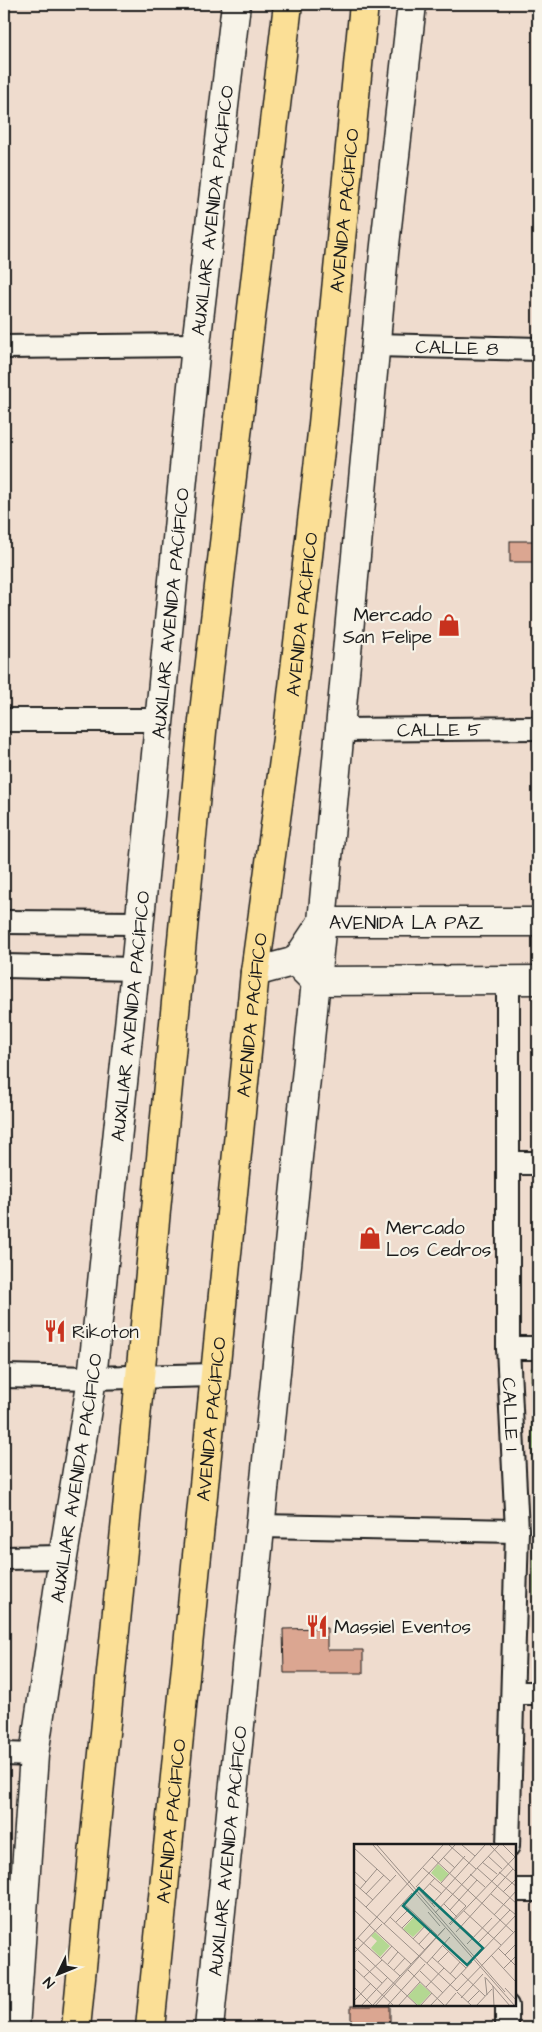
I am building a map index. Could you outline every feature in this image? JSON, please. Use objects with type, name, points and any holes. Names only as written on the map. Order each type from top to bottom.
[{"type":"main road","name":"AUXILIAR AVENIDA PACÍFICO","points":[[15,2028],[13,1924],[34,1754],[92,1378],[140,922],[158,720],[196,345],[236,4]]},
{"type":"main road","points":[[76,2028],[203,721],[288,4]]},
{"type":"main road","name":"AVENIDA PACÍFICO","points":[[150,2028],[255,972],[288,731],[323,424],[364,4]]},
{"type":"main road","name":"AUXILIAR AVENIDA PACÍFICO","points":[[209,2028],[322,922],[376,345],[412,4]]},
{"type":"main road","name":"AVENIDA LA PAZ","points":[[296,961],[322,922],[538,922]]},
{"type":"main road","points":[[255,972],[296,961],[316,980],[538,980]]},
{"type":"street","points":[[4,347],[196,345]]},
{"type":"street","name":"CALLE 8","points":[[376,345],[538,348]]},
{"type":"street","points":[[4,720],[158,720]]},
{"type":"street","name":"CALLE 5","points":[[340,730],[538,728]]},
{"type":"street","points":[[4,922],[140,922]]},
{"type":"street","points":[[4,966],[135,969]]},
{"type":"street","name":"CALLE 1","points":[[508,980],[508,1348],[517,1531],[508,1844]]},
{"type":"street","points":[[508,1163],[538,1163]]},
{"type":"street","points":[[508,1348],[538,1348]]},
{"type":"street","points":[[4,1376],[92,1378],[214,1374]]},
{"type":"street","points":[[260,1526],[517,1531]]},
{"type":"street","points":[[4,1558],[63,1557]]},
{"type":"street","points":[[513,1693],[538,1693]]},
{"type":"street","points":[[4,1754],[34,1754]]},
{"type":"street","points":[[517,1890],[538,1890]]},
{"type":"street","points":[[507,2007],[507,2028]]},
{"type":"green space","points":[[531,1368],[538,1368],[538,1671],[534,1671]]},
{"type":"building","points":[[510,541],[538,541],[538,562],[510,562]]},
{"type":"building","points":[[327,1628],[327,1650],[363,1650],[363,1673],[284,1673],[283,1629]]},
{"type":"building","points":[[351,2006],[390,2007],[390,2028],[351,2028]]},
{"type":"place","name":"Mercado San Felipe","points":[[449,625]]},
{"type":"place","name":"Mercado Los Cedros","points":[[370,1238]]},
{"type":"place","name":"Rikoton","points":[[55,1331]]},
{"type":"place","name":"Massiel Eventos","points":[[317,1626]]}]
